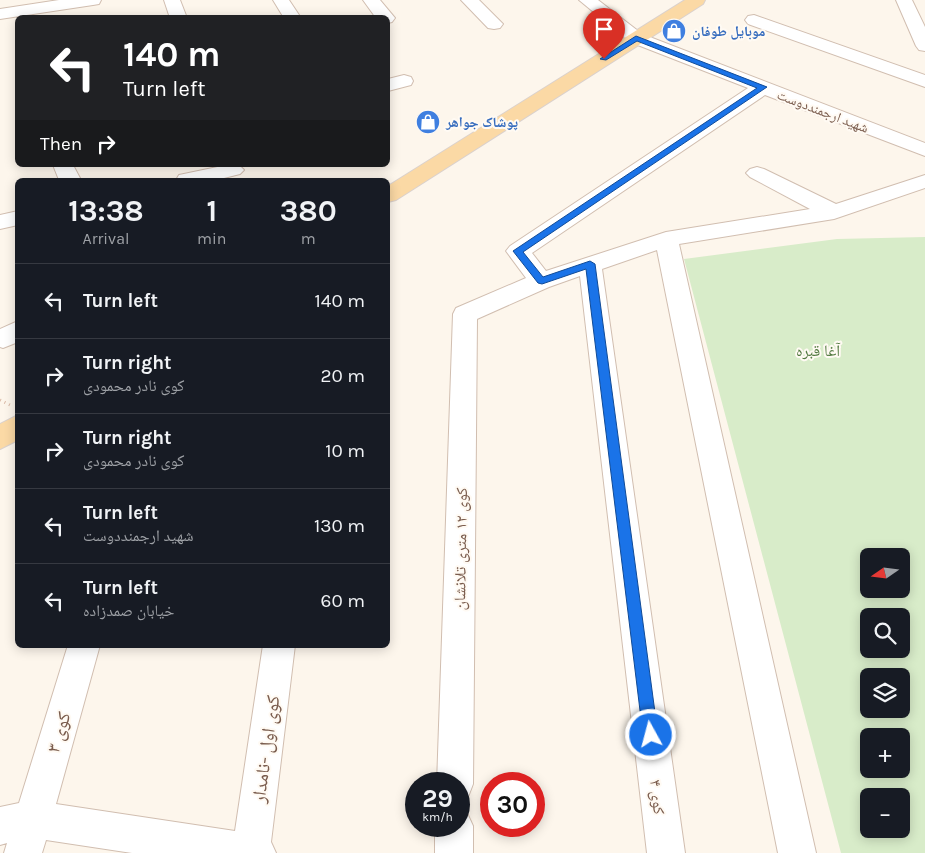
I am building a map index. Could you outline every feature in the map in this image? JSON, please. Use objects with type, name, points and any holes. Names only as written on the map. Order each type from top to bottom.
[{"type":"main road","points":[[390,194],[697,0]]},
{"type":"main road","points":[[0,438],[15,428]]},
{"type":"street","points":[[0,14],[69,7],[94,0]]},
{"type":"street","points":[[172,0],[177,15]]},
{"type":"street","points":[[281,0],[291,15]]},
{"type":"street","points":[[371,0],[384,15]]},
{"type":"street","points":[[469,0],[494,24]]},
{"type":"street","name":"شهید ارجمنددوست","points":[[587,0],[636,38],[925,150]]},
{"type":"street","points":[[904,0],[925,46]]},
{"type":"street","points":[[754,20],[925,81]]},
{"type":"street","points":[[763,87],[518,251],[542,281],[666,240],[834,212],[925,181]]},
{"type":"street","points":[[198,178],[233,172]]},
{"type":"street","points":[[757,173],[834,212]]},
{"type":"street","points":[[0,222],[15,219]]},
{"type":"street","points":[[666,240],[797,853]]},
{"type":"street","name":"کوی ۴","points":[[590,264],[666,853]]},
{"type":"street","name":"کوی ۱۲ متری تلانشان","points":[[455,772],[465,314],[542,281]]},
{"type":"street","name":"کوی ۳","points":[[18,833],[83,648]]},
{"type":"street","name":"کوی اول -نامدار","points":[[251,852],[279,648]]},
{"type":"street","points":[[18,833],[257,853]]},
{"type":"street","points":[[454,837],[454,853]]},
{"type":"green space","name":"آغا قبره","points":[[925,237],[925,853],[841,853],[684,259],[837,239]]},
{"type":"place","name":"موبایل طوفان","points":[[674,31]]},
{"type":"place","name":"پوشاک جواهر","points":[[428,122]]},
{"type":"route","points":[[604,59],[636,38],[763,87],[518,251],[542,281],[590,264],[651,735]]}]
